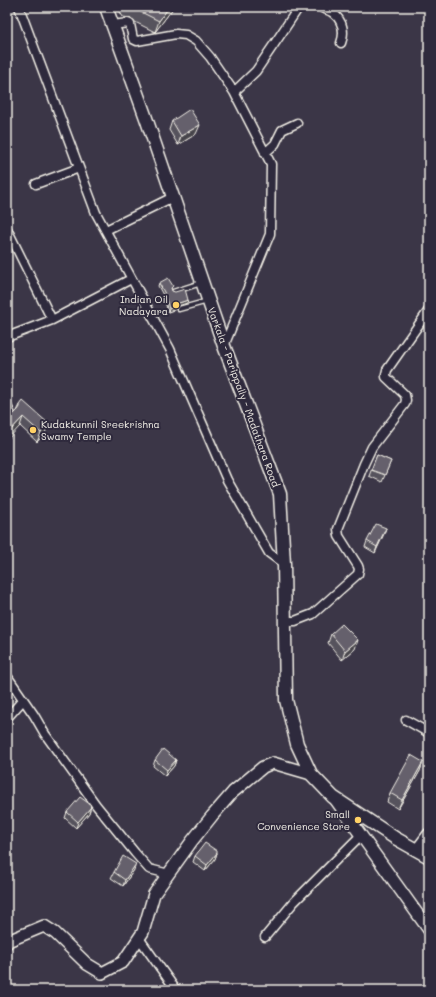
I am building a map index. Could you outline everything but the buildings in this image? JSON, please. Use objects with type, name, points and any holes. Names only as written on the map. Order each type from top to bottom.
[{"type":"main road","name":"Varkala - Parippally - Madathara Road","points":[[106,7],[146,118],[224,346],[280,494],[284,564],[286,700],[297,744],[311,774],[333,797],[395,838],[429,857]]},
{"type":"main road","points":[[7,943],[8,941],[44,926],[55,933],[87,964],[102,973],[123,962],[143,932],[154,894],[192,841],[233,792],[263,767],[273,763],[311,774]]},
{"type":"main road","points":[[333,797],[429,930]]},
{"type":"main road","points":[[417,850],[429,834]]},
{"type":"street","points":[[19,7],[96,213],[170,349],[226,480],[269,553],[284,564]]},
{"type":"street","points":[[234,92],[256,71],[278,36],[299,7]]},
{"type":"street","points":[[321,7],[332,11],[341,23],[343,30],[341,43]]},
{"type":"street","points":[[113,26],[128,23],[130,24],[133,38],[137,41],[176,34],[186,35],[196,41],[210,57],[234,92],[271,164],[270,234],[224,346]]},
{"type":"street","points":[[266,153],[275,144],[282,130],[297,123]]},
{"type":"street","points":[[36,184],[79,168]]},
{"type":"street","points":[[106,230],[173,197]]},
{"type":"street","points":[[7,229],[52,320]]},
{"type":"street","points":[[7,337],[52,320],[131,279]]},
{"type":"street","points":[[285,621],[295,621],[313,614],[358,574],[358,566],[339,536],[338,529],[372,447],[405,404],[405,395],[386,377],[387,370],[429,310]]},
{"type":"street","points":[[7,406],[11,415],[7,419]]},
{"type":"street","points":[[8,679],[87,792],[135,853],[149,869],[169,874]]},
{"type":"street","points":[[7,718],[23,700]]},
{"type":"street","points":[[406,720],[429,732]]},
{"type":"street","points":[[265,937],[294,902],[361,835]]},
{"type":"street","points":[[139,938],[176,990]]},
{"type":"lane","points":[[173,292],[202,283]]},
{"type":"lane","points":[[178,309],[208,300]]},
{"type":"place","name":"Indian Oil Nadayara","points":[[176,305]]},
{"type":"place","name":"Kudakkunnil Sreekrishna Swamy Temple","points":[[33,430]]},
{"type":"place","name":"Small Convenience Store","points":[[358,820]]}]
